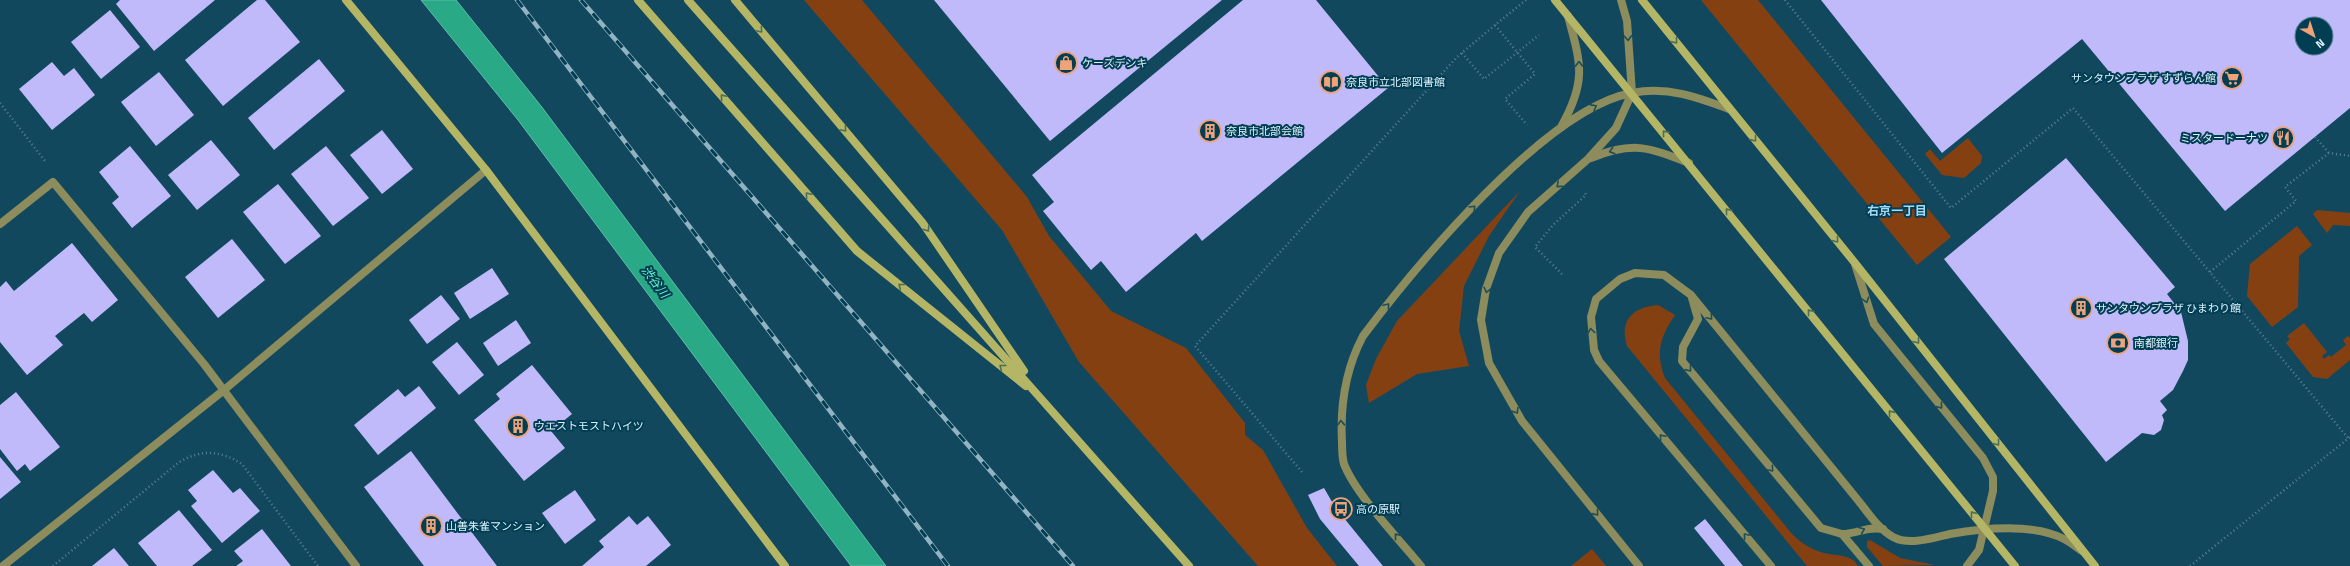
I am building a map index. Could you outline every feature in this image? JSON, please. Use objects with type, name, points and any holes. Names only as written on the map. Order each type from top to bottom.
[{"type":"street","points":[[346,0],[486,170],[785,566]]},
{"type":"street","points":[[638,0],[857,251],[1044,400]]},
{"type":"street","points":[[688,0],[1044,400],[1189,566]]},
{"type":"street","points":[[735,0],[922,222],[1044,400]]},
{"type":"street","points":[[1555,0],[2015,566]]},
{"type":"street","points":[[1621,0],[1627,21],[1632,93],[1616,128],[1588,159],[1528,212],[1499,253],[1486,289],[1481,320],[1489,363],[1522,421],[1639,566]]},
{"type":"street","points":[[1642,0],[1855,263],[2095,566]]},
{"type":"street","points":[[1561,127],[1571,110],[1578,86],[1580,68],[1580,61],[1568,16]]},
{"type":"street","points":[[1421,566],[1351,479],[1343,462],[1341,418],[1344,387],[1354,353],[1363,336],[1437,245],[1501,179],[1561,127],[1597,104],[1632,93],[1660,90],[1677,92],[1729,109]]},
{"type":"street","points":[[1588,159],[1626,147],[1652,149],[1689,163]]},
{"type":"street","points":[[3,566],[224,390],[486,170]]},
{"type":"street","points":[[0,224],[53,182],[224,390],[356,566]]},
{"type":"street","points":[[1855,263],[1874,324],[1989,468],[1993,486],[1985,529],[1979,550],[1967,566]]},
{"type":"street","points":[[1771,566],[1641,413],[1599,361],[1594,350],[1590,326],[1596,299],[1620,279],[1635,273],[1664,276],[1692,295],[1883,529],[1893,537],[1905,540],[1927,539],[1985,529],[2030,528],[2064,538],[2083,552]]},
{"type":"street","points":[[1692,295],[1698,319],[1683,347],[1682,361],[1820,528],[1842,534],[1854,534],[1863,528],[1872,527],[1883,529]]},
{"type":"street","points":[[1842,534],[1869,566]]},
{"type":"path","points":[[1302,472],[1196,346],[1457,57],[1526,0]]},
{"type":"path","points":[[1784,0],[1952,208],[2073,108],[2349,438],[2190,566]]},
{"type":"path","points":[[1495,25],[1535,74],[1505,99],[1530,129]]},
{"type":"path","points":[[1462,53],[1484,79],[1539,35]]},
{"type":"path","points":[[0,103],[43,157],[53,182]]},
{"type":"path","points":[[2315,137],[2329,153],[2350,156]]},
{"type":"path","points":[[2210,272],[2296,201],[2285,187],[2329,153]]},
{"type":"path","points":[[1562,274],[1535,247],[1553,225],[1586,195],[1581,189]]},
{"type":"path","points":[[53,566],[178,463],[188,456],[207,451],[229,456],[242,464],[318,566]]},
{"type":"shaded area","points":[[804,0],[862,0],[1027,197],[1049,236],[1111,311],[1186,348],[1245,423],[1245,435],[1263,450],[1307,528],[1337,566],[1258,566],[1079,362],[1002,230]]},
{"type":"shaded area","points":[[1701,0],[1758,0],[1951,237],[1917,265]]},
{"type":"shaded area","points":[[1968,138],[1982,156],[1981,163],[1964,178],[1942,175],[1925,154],[1930,149],[1940,161]]},
{"type":"shaded area","points":[[1520,191],[1489,236],[1464,286],[1459,331],[1469,366],[1417,374],[1369,403],[1366,385],[1376,359],[1397,321]]},
{"type":"shaded area","points":[[2317,210],[2350,213],[2350,226],[2333,225],[2327,233],[2313,214]]},
{"type":"shaded area","points":[[2297,226],[2312,245],[2299,256],[2298,307],[2272,327],[2247,296],[2250,264]]},
{"type":"shaded area","points":[[1658,305],[1675,315],[1666,331],[1661,345],[1660,361],[1665,378],[1792,534],[1811,548],[1824,553],[1848,557],[1858,566],[1807,566],[1627,346],[1625,329],[1630,316],[1641,309]]},
{"type":"shaded area","points":[[2304,323],[2327,352],[2322,356],[2324,359],[2329,355],[2331,357],[2346,345],[2343,340],[2348,336],[2350,338],[2350,360],[2327,379],[2313,377],[2286,343],[2290,339],[2287,336]]},
{"type":"shaded area","points":[[1870,540],[1900,558],[1935,565],[1883,566],[1867,547],[1867,541]]},
{"type":"shaded area","points":[[1592,549],[1606,566],[1571,566]]},
{"type":"water","name":"渋谷川","points":[[421,0],[456,0],[541,106],[886,566],[851,566],[518,120]]},
{"type":"building","points":[[120,0],[215,0],[154,51],[116,4]]},
{"type":"building","points":[[257,0],[265,0],[300,42],[223,106],[185,60]]},
{"type":"building","name":"ケーズデンキ","points":[[934,0],[1222,0],[1050,141]]},
{"type":"building","name":"奈良市北部会館","points":[[1243,0],[1316,0],[1388,88],[1202,241],[1196,233],[1126,292],[1101,261],[1091,270],[1043,211],[1054,202],[1032,175]]},
{"type":"building","name":"サンタウンプラザ すずらん館","points":[[1821,0],[2350,0],[2350,108],[2225,211],[2082,39],[1942,153]]},
{"type":"building","points":[[110,10],[140,47],[101,79],[71,42]]},
{"type":"building","points":[[319,59],[345,91],[274,150],[248,118]]},
{"type":"building","points":[[52,62],[64,76],[74,68],[95,95],[52,130],[19,89]]},
{"type":"building","points":[[159,72],[194,115],[156,146],[121,102]]},
{"type":"building","points":[[382,130],[413,169],[382,194],[350,155]]},
{"type":"building","points":[[211,140],[240,175],[197,210],[168,175]]},
{"type":"building","points":[[130,146],[171,196],[132,228],[112,203],[119,197],[99,172]]},
{"type":"building","points":[[326,146],[369,198],[333,226],[291,174]]},
{"type":"building","name":"サンタウンプラザ ひまわり館","points":[[2066,158],[2175,287],[2167,294],[2181,312],[2188,341],[2188,360],[2183,371],[2173,390],[2160,401],[2167,410],[2162,415],[2164,420],[2161,430],[2154,435],[2142,433],[2106,462],[1944,259]]},
{"type":"building","points":[[278,184],[321,236],[285,264],[243,212]]},
{"type":"building","points":[[232,239],[265,280],[218,318],[185,277]]},
{"type":"building","points":[[72,243],[118,300],[92,322],[84,313],[55,336],[63,345],[27,375],[0,342],[0,287],[6,281],[14,291]]},
{"type":"building","points":[[492,268],[509,294],[470,319],[454,293]]},
{"type":"building","points":[[441,295],[460,319],[427,344],[409,320]]},
{"type":"building","points":[[516,320],[531,343],[498,366],[483,343]]},
{"type":"building","points":[[457,342],[484,375],[459,395],[432,362]]},
{"type":"building","name":"ウエストモストハイツ","points":[[532,365],[572,414],[551,431],[565,448],[524,481],[474,420],[500,399],[496,394]]},
{"type":"building","points":[[419,386],[436,408],[378,455],[354,425],[398,389],[405,397]]},
{"type":"building","points":[[16,392],[60,447],[30,471],[25,464],[17,471],[0,449],[0,405]]},
{"type":"building","name":"山善朱雀マンション","points":[[411,451],[497,566],[424,566],[364,487]]},
{"type":"building","points":[[0,457],[21,482],[0,499]]},
{"type":"building","points":[[213,470],[233,493],[240,488],[260,511],[222,543],[191,506],[197,501],[188,490]]},
{"type":"building","points":[[1324,488],[1335,507],[1383,566],[1359,566],[1320,519],[1308,495]]},
{"type":"building","points":[[575,490],[596,520],[565,544],[542,513]]},
{"type":"building","points":[[179,510],[212,550],[192,566],[157,566],[138,543]]},
{"type":"building","points":[[629,516],[637,525],[648,516],[671,545],[646,566],[582,566],[604,547],[599,541]]},
{"type":"building","points":[[1705,519],[1743,566],[1725,566],[1694,528]]},
{"type":"building","points":[[262,529],[291,566],[236,566],[243,561],[234,551]]},
{"type":"building","points":[[114,548],[129,566],[92,566]]},
{"type":"railway","points":[[517,0],[948,566]]},
{"type":"railway","points":[[581,0],[1073,566]]},
{"type":"place","name":"ケーズデンキ","points":[[1066,63]]},
{"type":"place","name":"サンタウンプラザ すずらん館","points":[[2232,78]]},
{"type":"place","name":"奈良市立北部図書館","points":[[1331,82]]},
{"type":"place","name":"奈良市北部会館","points":[[1210,131]]},
{"type":"place","name":"ミスタードーナツ","points":[[2283,138]]},
{"type":"place","name":"サンタウンプラザ ひまわり館","points":[[2081,308]]},
{"type":"place","name":"南都銀行","points":[[2118,343]]},
{"type":"place","name":"ウエストモストハイツ","points":[[518,426]]},
{"type":"place","name":"高の原駅","points":[[1341,509]]},
{"type":"place","name":"山善朱雀マンション","points":[[431,526]]},
{"type":"district","name":"右京一丁目","points":[[1897,211]]}]
